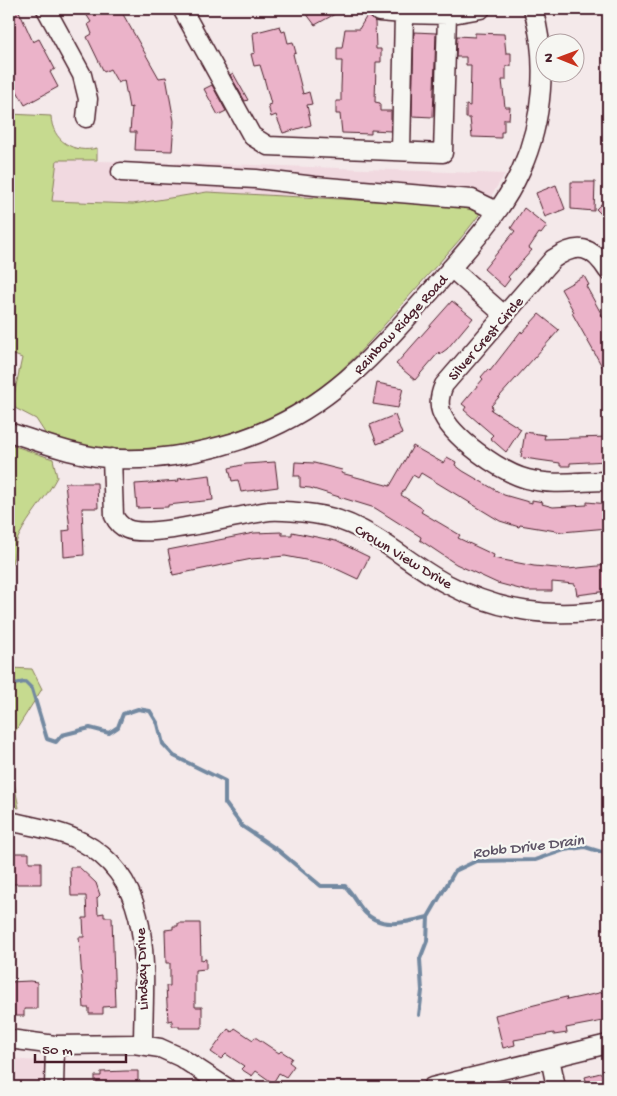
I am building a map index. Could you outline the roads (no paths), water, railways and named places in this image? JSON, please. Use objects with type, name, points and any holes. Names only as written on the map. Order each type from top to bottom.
[{"type":"street","points":[[46,9],[82,75],[88,99],[86,118]]},
{"type":"street","points":[[182,9],[252,136],[268,146],[443,153],[447,15]]},
{"type":"street","points":[[377,9],[379,12],[405,11],[447,15],[481,9]]},
{"type":"street","name":"Rainbow Ridge Road","points":[[9,432],[88,456],[112,458],[172,456],[197,452],[247,438],[297,416],[322,400],[371,360],[451,268],[497,211],[522,169],[537,118],[541,91],[539,40],[533,9]]},
{"type":"street","points":[[400,151],[405,11]]},
{"type":"street","points":[[121,172],[256,179],[315,186],[472,199],[497,211]]},
{"type":"street","name":"Silver Crest Circle","points":[[608,271],[595,254],[580,248],[570,250],[553,260],[444,385],[439,402],[447,421],[471,447],[489,461],[527,479],[547,482],[608,481]]},
{"type":"street","points":[[451,268],[504,315]]},
{"type":"street","name":"Crown View Drive","points":[[112,458],[114,516],[118,524],[128,530],[144,531],[177,528],[272,511],[317,514],[335,518],[372,534],[446,584],[491,603],[517,610],[558,615],[608,610]]},
{"type":"street","name":"Lindsay Drive","points":[[9,821],[65,834],[82,841],[108,861],[126,883],[139,916],[142,934],[143,1045]]},
{"type":"street","points":[[9,1039],[54,1045],[143,1045],[174,1053],[226,1087]]},
{"type":"street","points":[[432,1087],[608,1044]]},
{"type":"street","points":[[54,1045],[54,1087]]},
{"type":"street","points":[[550,1058],[556,1087]]},
{"type":"waterway","name":"Robb Drive Drain","points":[[9,685],[25,682],[32,689],[47,739],[56,742],[62,735],[90,728],[109,733],[118,727],[123,714],[138,709],[150,711],[158,724],[163,744],[174,756],[225,781],[225,803],[242,826],[279,851],[321,886],[345,886],[368,916],[376,920],[401,923],[428,917],[455,871],[476,861],[535,860],[564,850],[585,847],[608,854]]},
{"type":"waterway","points":[[419,1015],[422,991],[420,959],[427,941],[428,917]]}]
